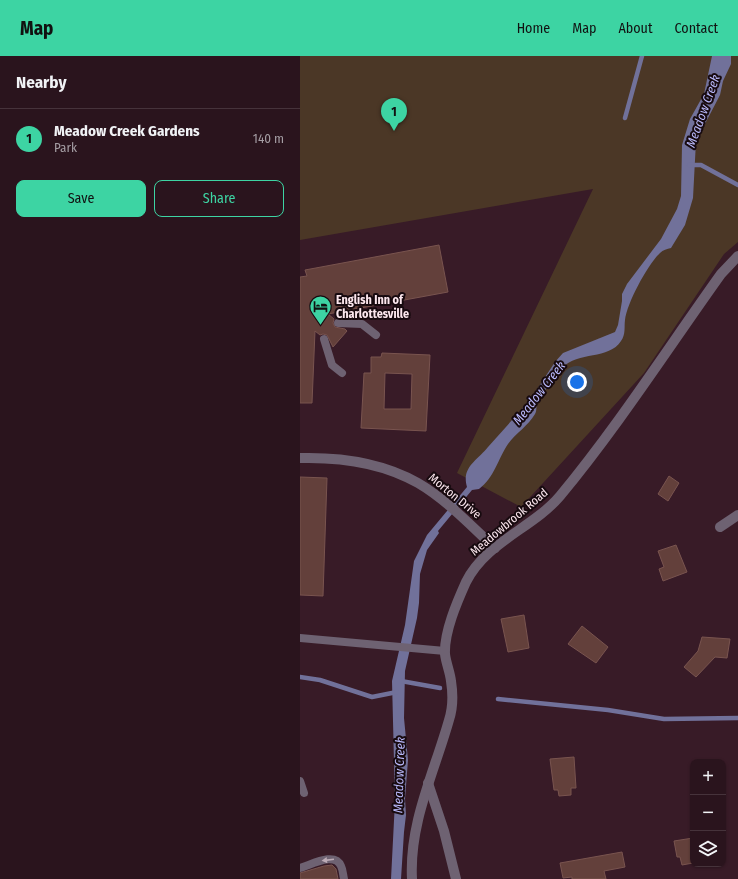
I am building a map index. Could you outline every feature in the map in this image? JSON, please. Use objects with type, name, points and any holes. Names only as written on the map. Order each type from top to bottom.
[{"type":"street","name":"Meadowbrook Road","points":[[412,879],[414,841],[418,816],[450,718],[452,700],[451,682],[445,651],[448,629],[467,581],[479,563],[495,548],[558,497],[598,446],[721,274],[738,256]]},
{"type":"street","name":"Morton Drive","points":[[300,458],[353,461],[377,466],[401,475],[418,483],[441,499],[495,548]]},
{"type":"street","points":[[720,527],[738,515]]},
{"type":"street","points":[[428,783],[444,831],[456,879]]},
{"type":"lane","points":[[338,323],[362,324],[376,335]]},
{"type":"lane","points":[[324,339],[332,365],[342,373]]},
{"type":"lane","points":[[300,638],[445,651]]},
{"type":"lane","points":[[300,781],[304,793]]},
{"type":"lane","points":[[300,868],[330,858],[336,860],[342,866],[344,879]]},
{"type":"shaded area","points":[[300,56],[738,56],[738,242],[724,254],[644,373],[521,507],[457,473],[593,189],[300,240]]},
{"type":"water","name":"Meadow Creek","points":[[712,56],[731,56],[731,64],[723,81],[720,95],[696,141],[693,198],[685,225],[671,248],[662,251],[655,258],[639,284],[627,313],[623,338],[616,347],[609,351],[576,359],[562,368],[538,400],[536,413],[508,444],[492,474],[484,485],[479,489],[472,490],[438,531],[439,533],[427,550],[420,574],[417,618],[405,671],[404,718],[408,760],[405,799],[406,815],[401,879],[391,879],[395,801],[392,681],[405,625],[414,561],[427,535],[467,487],[466,474],[468,469],[530,400],[555,362],[563,353],[615,332],[618,325],[622,294],[627,284],[661,239],[677,209],[681,196],[682,145],[690,119],[704,94]]},
{"type":"building","name":"English Inn of Charlottesville","points":[[439,245],[448,292],[328,314],[334,319],[333,323],[335,327],[345,329],[347,331],[333,347],[327,335],[320,335],[315,331],[312,403],[300,403],[300,277],[307,276],[305,270]]},
{"type":"building","points":[[382,353],[430,355],[426,431],[361,428],[364,373],[371,373],[371,357],[381,357]],"holes":[[[385,373],[412,374],[411,409],[384,409]]]},
{"type":"building","points":[[669,476],[679,483],[668,501],[658,494]]},
{"type":"building","points":[[300,477],[327,478],[323,596],[300,595]]},
{"type":"building","points":[[676,545],[687,572],[663,581],[659,569],[664,567],[658,551]]},
{"type":"building","points":[[524,615],[529,648],[508,652],[501,619]]},
{"type":"building","points":[[582,626],[608,647],[596,663],[568,644]]},
{"type":"building","points":[[702,637],[730,639],[727,658],[715,657],[696,677],[684,667],[698,651]]},
{"type":"building","points":[[574,757],[576,788],[571,788],[571,795],[559,796],[558,790],[554,790],[550,759]]},
{"type":"building","points":[[690,838],[690,864],[682,865],[680,857],[677,857],[674,841]]},
{"type":"building","points":[[622,852],[625,867],[604,871],[606,879],[572,879],[572,877],[563,878],[560,863]]},
{"type":"building","points":[[332,865],[336,869],[338,879],[300,879],[300,873]]},
{"type":"waterway","points":[[625,118],[642,56]]},
{"type":"waterway","points":[[689,165],[701,165],[738,185]]},
{"type":"waterway","points":[[300,677],[320,680],[372,697],[397,692]]},
{"type":"waterway","points":[[401,681],[440,688]]},
{"type":"waterway","points":[[498,699],[608,710],[664,719],[738,718]]},
{"type":"place","name":"Meadow Creek Gardens","points":[[394,131]]},
{"type":"place","name":"English Inn of Charlottesville","points":[[321,326]]}]
